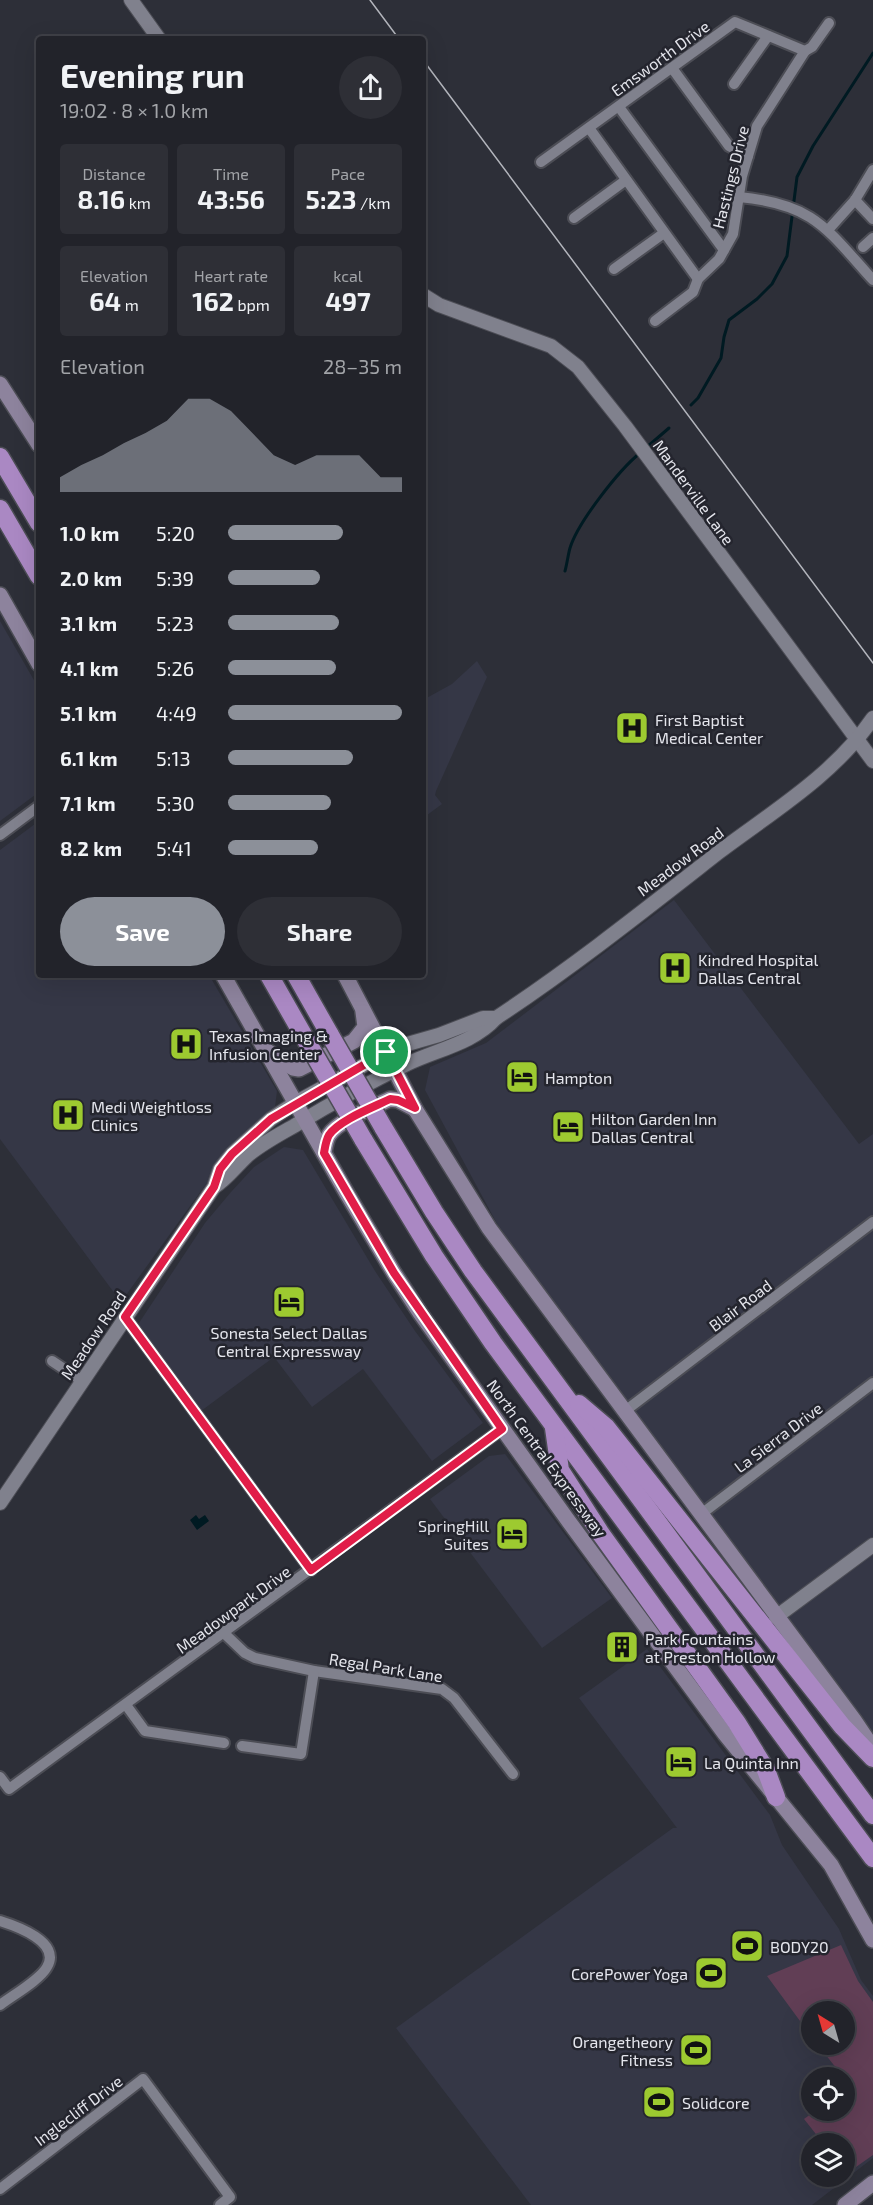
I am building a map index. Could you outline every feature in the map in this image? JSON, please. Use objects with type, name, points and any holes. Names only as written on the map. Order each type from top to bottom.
[{"type":"highway","points":[[0,457],[36,518]]},
{"type":"highway","points":[[0,509],[36,571]]},
{"type":"highway","name":"North Central Expressway","points":[[270,978],[363,1139],[453,1284],[554,1426],[873,1858]]},
{"type":"highway","points":[[298,978],[382,1127],[473,1271],[873,1815]]},
{"type":"highway","points":[[555,1383],[606,1427],[842,1726],[873,1758]]},
{"type":"highway","points":[[554,1426],[560,1470],[601,1534],[737,1723],[766,1770],[776,1797]]},
{"type":"main road","points":[[0,384],[36,440]]},
{"type":"main road","points":[[0,595],[36,659]]},
{"type":"main road","name":"North Central Expressway","points":[[225,978],[394,1273],[502,1429],[725,1734],[831,1865],[873,1940]]},
{"type":"main road","points":[[347,978],[415,1108],[508,1255],[873,1748]]},
{"type":"main road","points":[[265,1049],[293,1068],[299,1069],[354,1041],[365,1027],[366,1020],[360,1000]]},
{"type":"main road","points":[[324,1153],[327,1138],[339,1125],[390,1099],[415,1108]]},
{"type":"main road","points":[[845,2205],[873,2183]]},
{"type":"street","points":[[131,0],[157,36]]},
{"type":"street","name":"Emsworth Drive","points":[[541,162],[735,22],[805,51]]},
{"type":"street","name":"Hastings Drive","points":[[655,321],[693,292],[698,279],[724,250],[733,234],[748,156],[757,126],[805,51],[812,47],[829,22]]},
{"type":"street","points":[[734,84],[768,36]]},
{"type":"street","points":[[672,68],[729,146],[748,156]]},
{"type":"street","points":[[619,106],[724,250]]},
{"type":"street","points":[[589,128],[698,279]]},
{"type":"street","points":[[828,230],[855,200],[873,170]]},
{"type":"street","points":[[574,218],[626,180]]},
{"type":"street","points":[[739,197],[780,203],[814,218],[828,230],[873,280]]},
{"type":"street","points":[[855,200],[873,219]]},
{"type":"street","points":[[614,269],[664,233]]},
{"type":"street","points":[[863,247],[873,238]]},
{"type":"street","name":"Manderville Lane","points":[[426,297],[439,305],[542,342],[561,352],[585,374],[873,761]]},
{"type":"street","name":"Manderville Lane","points":[[426,304],[439,305]]},
{"type":"street","name":"Meadow Road","points":[[214,1187],[227,1179],[245,1158],[260,1146],[304,1119],[395,1070],[488,1028],[496,1018],[829,768],[857,740],[873,718]]},
{"type":"street","points":[[0,835],[36,808]]},
{"type":"street","name":"Meadow Road","points":[[0,1503],[214,1187],[220,1169],[238,1148],[271,1119],[295,1103],[386,1052],[483,1018],[496,1018]]},
{"type":"street","name":"Blair Road","points":[[625,1411],[873,1222]]},
{"type":"street","points":[[125,1317],[311,1570]]},
{"type":"street","points":[[52,1361],[82,1381]]},
{"type":"street","name":"La Sierra Drive","points":[[700,1515],[873,1383]]},
{"type":"street","name":"Meadowpark Drive","points":[[0,1777],[9,1789],[225,1634],[502,1429]]},
{"type":"street","points":[[777,1617],[873,1545]]},
{"type":"street","name":"Regal Park Lane","points":[[225,1634],[245,1653],[255,1658],[314,1671],[442,1689],[454,1698],[513,1774]]},
{"type":"street","points":[[242,1746],[301,1754],[314,1671]]},
{"type":"street","points":[[126,1705],[145,1731],[224,1743]]},
{"type":"street","points":[[0,1921],[29,1932],[44,1943],[49,1953],[49,1962],[42,1973],[0,2005]]},
{"type":"street","name":"Inglecliff Drive","points":[[0,2189],[143,2079],[230,2197],[220,2205]]},
{"type":"shaded area","points":[[0,621],[36,684],[36,794],[0,821]]},
{"type":"shaded area","points":[[477,661],[487,677],[436,791],[435,795],[442,804],[426,816],[426,698],[452,684]]},
{"type":"shaded area","points":[[36,823],[36,978],[211,978],[277,1091],[275,1107],[232,1148],[121,1302],[0,1139],[0,850]]},
{"type":"shaded area","points":[[674,900],[859,1144],[873,1134],[873,1739],[502,1233],[425,1090],[430,1067],[486,1043]]},
{"type":"shaded area","points":[[284,1147],[303,1150],[375,1271],[415,1331],[483,1423],[432,1461],[363,1369],[312,1407],[274,1357],[201,1411],[137,1326],[205,1223],[254,1167]]},
{"type":"shaded area","points":[[505,1454],[612,1598],[542,1648],[430,1499],[489,1456]]},
{"type":"shaded area","points":[[196,1515],[199,1519],[205,1515],[209,1521],[197,1530],[190,1520]]},
{"type":"shaded area","points":[[647,1649],[770,1815],[782,1845],[839,1929],[861,1980],[873,1996],[873,2158],[855,2172],[855,2133],[801,2133],[801,2187],[835,2187],[812,2205],[531,2205],[396,2028],[673,1828],[677,1828],[579,1698]]},
{"type":"shaded area","points":[[841,1945],[858,1981],[873,2002],[873,2155],[855,2168],[855,2133],[815,2133],[806,2121],[855,2121],[855,2067],[835,2067],[826,2055],[855,2055],[855,2001],[801,2001],[801,2022],[767,1976]]},
{"type":"waterway","points":[[691,405],[698,398],[721,358],[729,320],[757,299],[772,284],[787,256],[797,177],[813,146],[873,53]]},
{"type":"waterway","points":[[647,447],[669,428]]},
{"type":"waterway","points":[[565,571],[570,548],[581,525],[611,484],[640,453]]},
{"type":"tram line","points":[[370,0],[397,36]]},
{"type":"tram line","points":[[426,64],[873,663]]},
{"type":"place","name":"First Baptist Medical Center","points":[[632,728]]},
{"type":"place","name":"Kindred Hospital Dallas Central","points":[[675,968]]},
{"type":"place","name":"Texas Imaging & Infusion Center","points":[[186,1044]]},
{"type":"place","name":"Hampton","points":[[522,1077]]},
{"type":"place","name":"Medi Weightloss Clinics","points":[[68,1115]]},
{"type":"place","name":"Hilton Garden Inn Dallas Central","points":[[568,1127]]},
{"type":"place","name":"Sonesta Select Dallas Central Expressway","points":[[289,1302]]},
{"type":"place","name":"SpringHill Suites","points":[[512,1534]]},
{"type":"place","name":"Park Fountains at Preston Hollow","points":[[622,1647]]},
{"type":"place","name":"La Quinta Inn","points":[[681,1762]]},
{"type":"place","name":"BODY20","points":[[747,1946]]},
{"type":"place","name":"CorePower Yoga","points":[[711,1973]]},
{"type":"place","name":"Orangetheory Fitness","points":[[696,2050]]},
{"type":"place","name":"Solidcore","points":[[659,2102]]},
{"type":"route","points":[[386,1052],[415,1108],[390,1099],[339,1125],[327,1138],[324,1153],[394,1273],[454,1363],[502,1429],[311,1570],[125,1317],[214,1187],[220,1169],[232,1154],[250,1136],[282,1111],[386,1052]]}]
